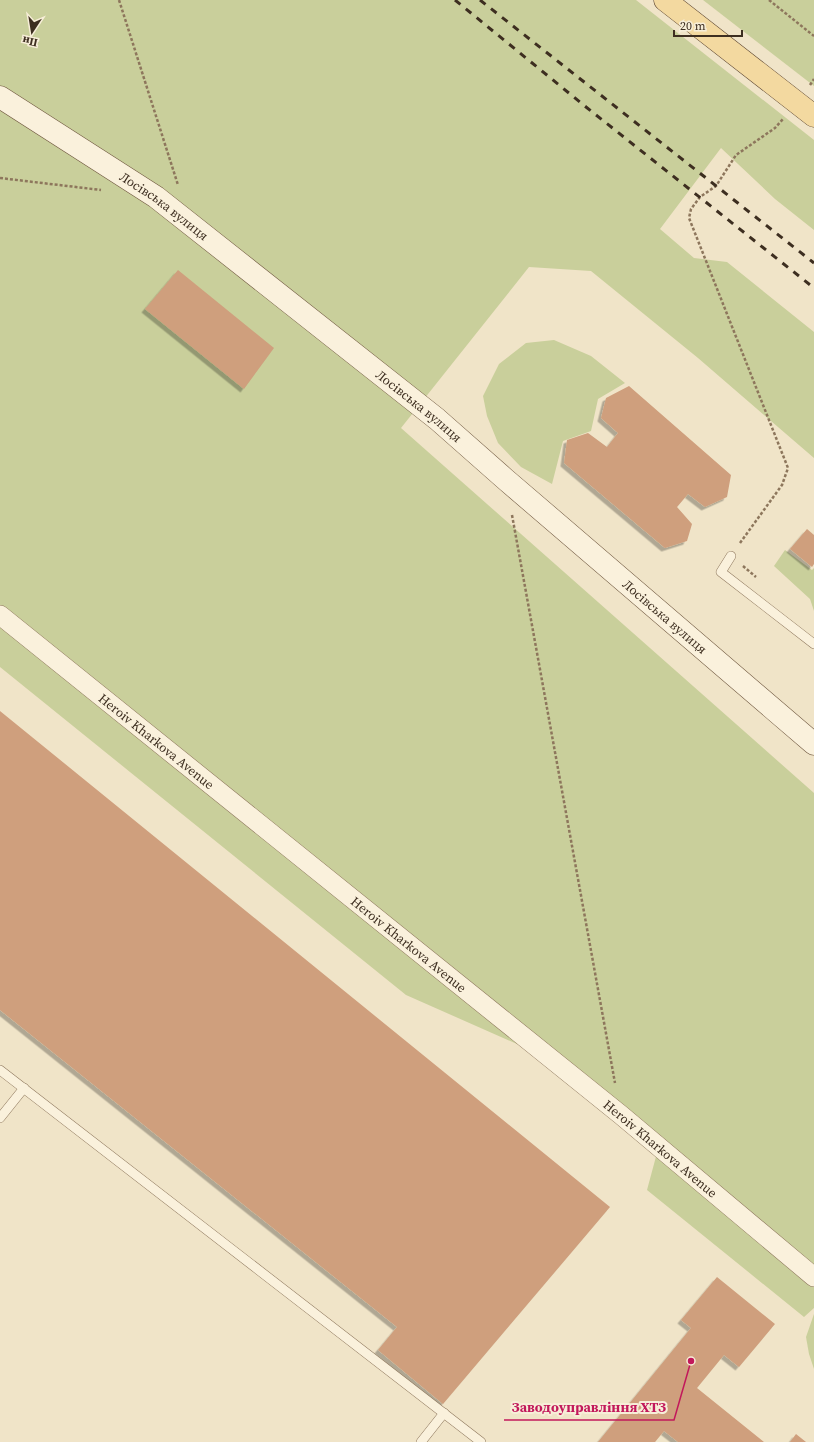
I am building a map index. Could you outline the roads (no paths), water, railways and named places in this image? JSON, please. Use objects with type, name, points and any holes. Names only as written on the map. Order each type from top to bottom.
[{"type":"main road","points":[[666,0],[814,116]]},
{"type":"main road","name":"Лосівська вулиця","points":[[0,97],[156,197],[437,419],[814,744]]},
{"type":"street","name":"Heroiv Kharkova Avenue","points":[[0,615],[621,1115],[814,1277]]},
{"type":"lane","points":[[731,556],[721,572],[814,644]]},
{"type":"lane","points":[[0,1070],[481,1442]]},
{"type":"lane","points":[[0,1118],[24,1088]]},
{"type":"lane","points":[[420,1442],[444,1413]]},
{"type":"railway","points":[[455,0],[586,107],[814,288]]},
{"type":"railway","points":[[480,0],[814,263]]},
{"type":"place","name":"Заводоуправління ХТЗ","points":[[691,1361]]}]
